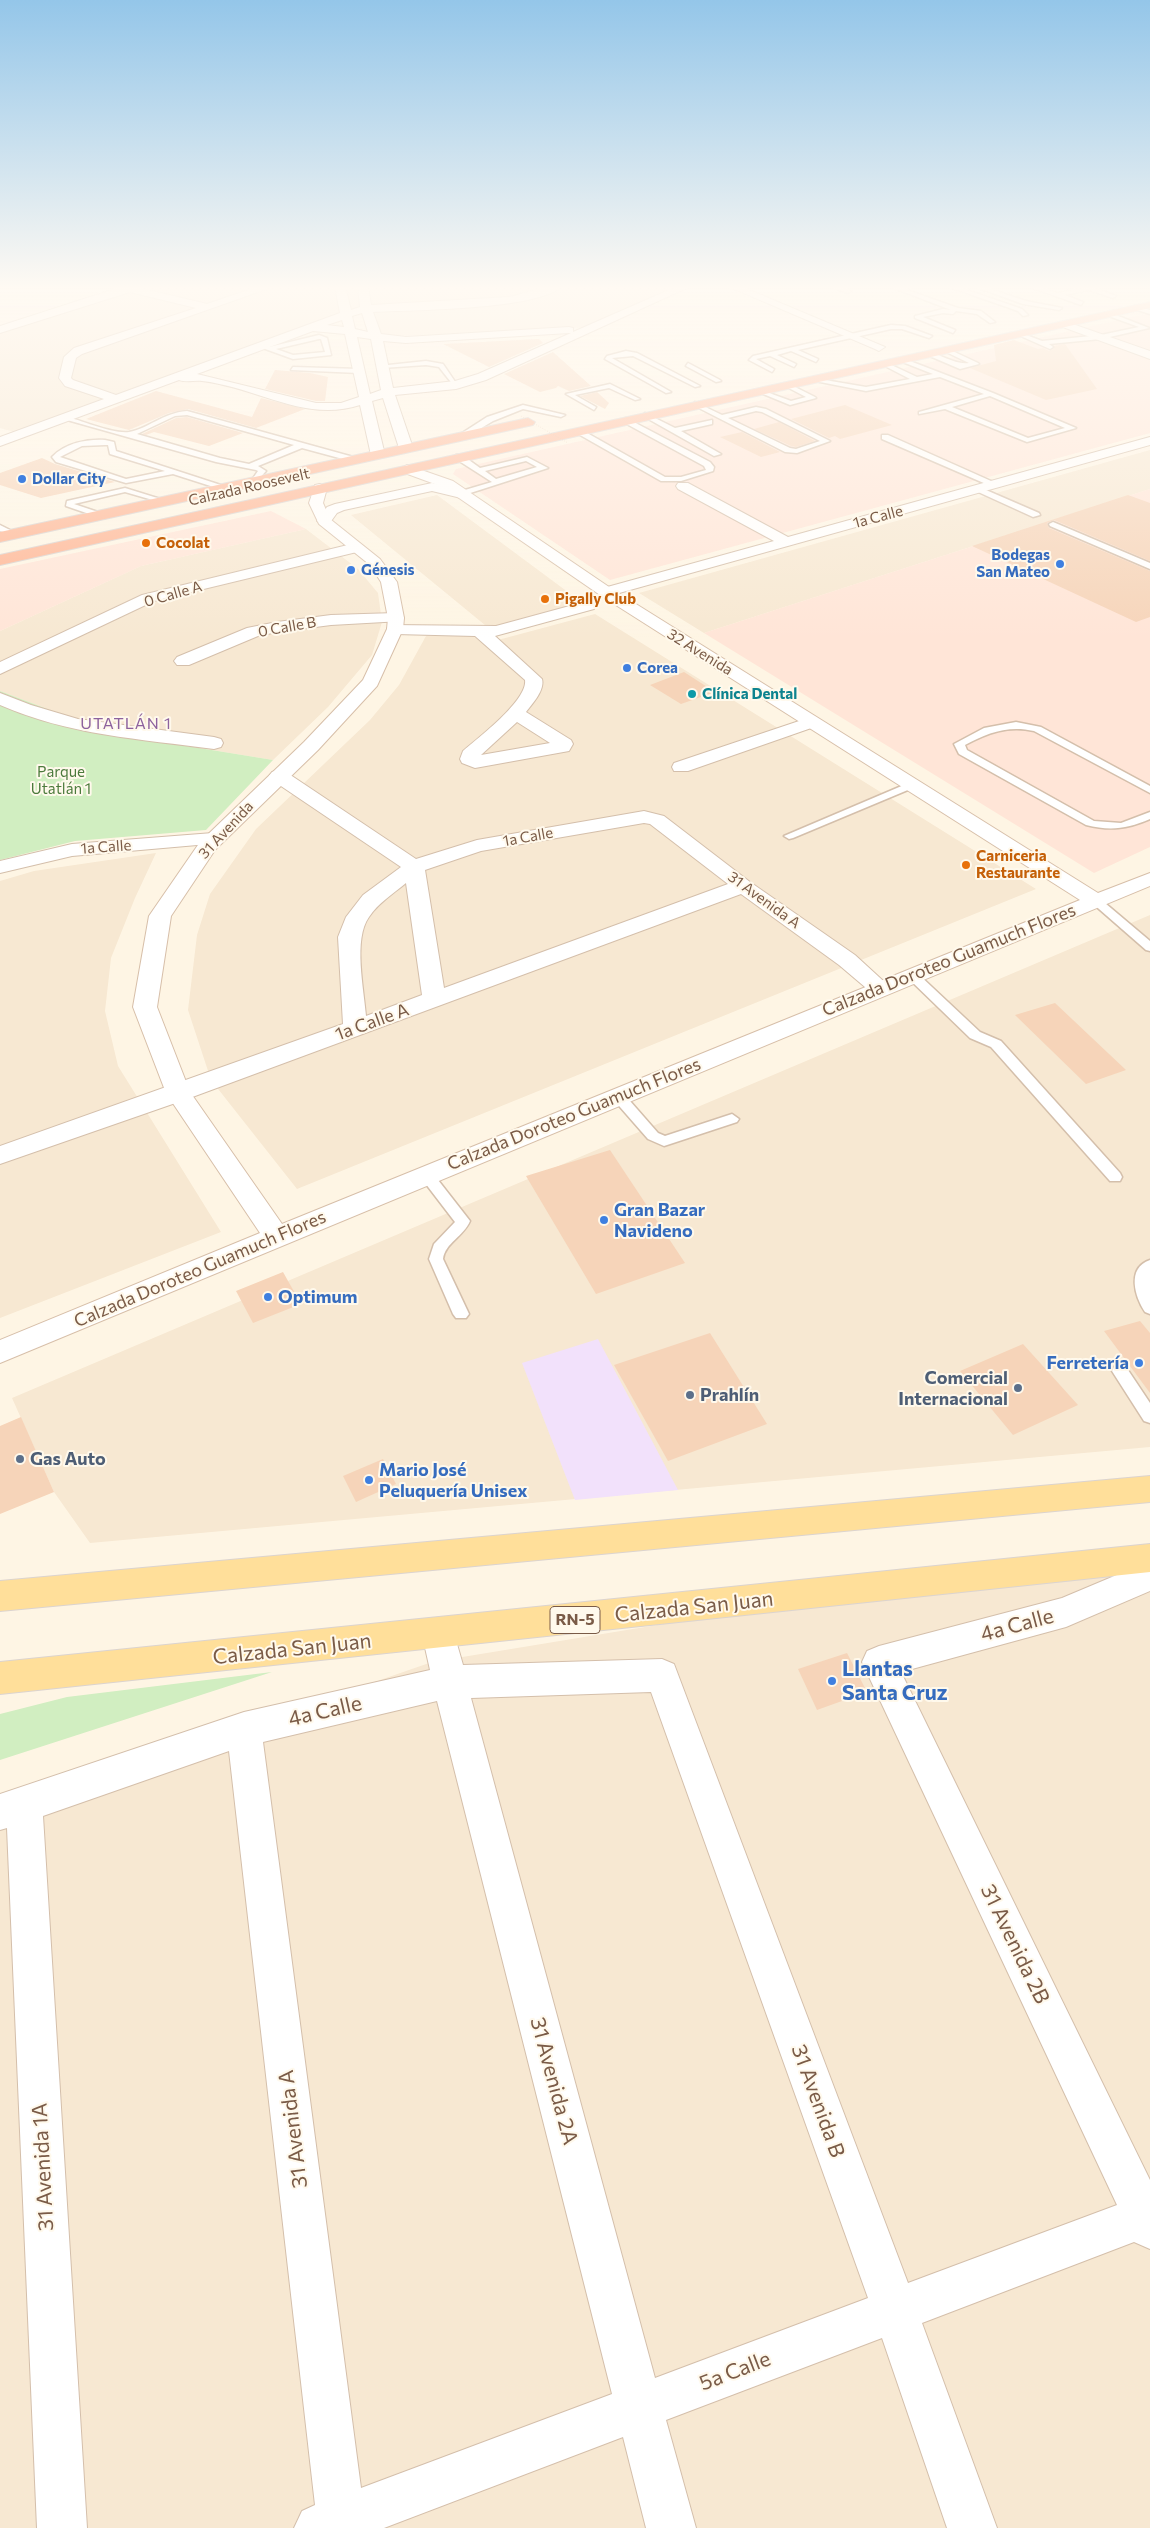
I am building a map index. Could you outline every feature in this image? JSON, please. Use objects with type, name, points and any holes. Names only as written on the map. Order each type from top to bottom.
[{"type":"highway","name":"Calzada Roosevelt","points":[[2,532],[53,525],[615,404]]},
{"type":"highway","name":"Calzada Roosevelt","points":[[0,560],[695,404]]},
{"type":"main road","points":[[0,1596],[1150,1489]]},
{"type":"main road","name":"Calzada San Juan","points":[[0,1678],[76,1672],[1150,1558]]},
{"type":"street","points":[[0,442],[102,404]]},
{"type":"street","points":[[306,404],[316,407],[342,407],[350,404]]},
{"type":"street","points":[[367,404],[378,455]]},
{"type":"street","points":[[392,404],[406,448]]},
{"type":"street","points":[[0,428],[21,434]]},
{"type":"street","name":"1a Calle","points":[[606,592],[1150,442]]},
{"type":"street","name":"32 Avenida","points":[[407,469],[448,484],[606,592],[1095,900]]},
{"type":"street","points":[[683,486],[787,542]]},
{"type":"street","points":[[324,521],[332,510],[340,507],[432,487],[461,494]]},
{"type":"street","points":[[320,488],[316,503],[324,521],[376,562],[389,582],[396,623],[496,631],[588,606]]},
{"type":"street","name":"0 Calle A","points":[[0,669],[148,598],[356,548]]},
{"type":"street","name":"0 Calle B","points":[[183,661],[188,663],[223,660],[230,655],[242,638],[254,632],[289,625],[331,620],[396,623]]},
{"type":"street","name":"31 Avenida","points":[[277,1238],[178,1093],[145,1007],[160,916],[213,839],[280,776],[371,682],[396,623]]},
{"type":"street","points":[[480,631],[534,680],[534,685],[516,713]]},
{"type":"street","points":[[0,698],[30,712],[75,724],[214,743]]},
{"type":"street","points":[[681,767],[811,722]]},
{"type":"street","points":[[280,776],[414,867],[434,1000]]},
{"type":"street","name":"1a Calle","points":[[355,1029],[349,937],[357,917],[371,900],[414,867],[477,846],[644,817]]},
{"type":"street","name":"31 Avenida A","points":[[644,817],[657,820],[743,886],[847,960],[880,988]]},
{"type":"street","name":"1a Calle","points":[[0,867],[72,850],[213,839]]},
{"type":"street","name":"Calzada Doroteo Guamuch Flores","points":[[0,1352],[880,988],[1150,879]]},
{"type":"street","name":"1a Calle A","points":[[0,1156],[355,1029],[743,886]]},
{"type":"street","name":"4a Calle","points":[[879,1662],[1066,1612],[1150,1576]]},
{"type":"street","name":"31 Avenida 2A","points":[[439,1634],[671,2528]]},
{"type":"street","name":"31 Avenida 2B","points":[[879,1662],[1148,2219]]},
{"type":"street","points":[[0,1689],[76,1672]]},
{"type":"street","name":"4a Calle","points":[[12,1809],[244,1729],[450,1682],[662,1675]]},
{"type":"street","name":"31 Avenida B","points":[[662,1675],[895,2310],[972,2528]]},
{"type":"street","name":"31 Avenida A","points":[[244,1729],[334,2525]]},
{"type":"street","name":"31 Avenida 1A","points":[[12,1809],[62,2528]]},
{"type":"street","name":"5a Calle","points":[[334,2525],[895,2310],[1148,2219]]},
{"type":"lane","points":[[587,404],[594,408]]},
{"type":"lane","points":[[695,404],[721,417],[788,450],[798,451],[826,441],[764,410],[756,409],[721,417]]},
{"type":"lane","points":[[751,404],[756,409]]},
{"type":"lane","points":[[921,413],[953,404]]},
{"type":"lane","points":[[945,406],[1028,440],[1072,428],[1015,404]]},
{"type":"lane","points":[[130,434],[174,414],[187,413],[354,460]]},
{"type":"lane","points":[[645,415],[717,454]]},
{"type":"lane","points":[[64,418],[117,433],[130,434],[219,460],[251,466],[262,471],[255,481]]},
{"type":"lane","points":[[578,431],[664,479],[681,479],[709,471],[710,467],[707,464],[626,420]]},
{"type":"lane","points":[[674,431],[709,422]]},
{"type":"lane","points":[[885,437],[996,485]]},
{"type":"lane","points":[[176,472],[126,481],[59,460],[56,457],[89,442],[102,441],[111,444],[113,452],[176,472],[226,488]]},
{"type":"lane","points":[[251,466],[299,446]]},
{"type":"lane","points":[[459,457],[479,470],[496,481],[544,468],[527,459],[479,470]]},
{"type":"lane","points":[[461,494],[494,485],[498,483],[496,481]]},
{"type":"lane","points":[[979,489],[1036,515]]},
{"type":"lane","points":[[98,515],[79,510],[70,506],[70,503],[125,490],[163,501]]},
{"type":"lane","points":[[1053,524],[1150,566]]},
{"type":"lane","points":[[1150,790],[1037,729],[1023,725],[1006,724],[959,744],[963,752],[1090,823],[1107,827],[1123,827],[1150,815]]},
{"type":"lane","points":[[789,836],[911,785]]},
{"type":"lane","points":[[1095,900],[1150,947]]},
{"type":"lane","points":[[912,975],[975,1035],[996,1044],[1115,1177]]},
{"type":"lane","points":[[618,1096],[653,1136],[664,1141],[732,1119]]},
{"type":"lane","points":[[426,1175],[463,1221],[458,1230],[438,1247],[436,1253],[436,1259],[461,1314]]},
{"type":"lane","points":[[1150,1266],[1146,1270],[1141,1282],[1141,1296],[1150,1308]]},
{"type":"lane","points":[[1120,1371],[1150,1416]]},
{"type":"path","points":[[521,416],[568,443]]},
{"type":"shaded area","points":[[0,404],[102,404],[21,434],[0,428]]},
{"type":"shaded area","points":[[745,404],[1150,404],[1150,433],[610,580],[453,474],[456,469]]},
{"type":"shaded area","points":[[1150,450],[1150,489],[704,633],[639,593]]},
{"type":"shaded area","points":[[1150,489],[1150,847],[1094,873],[704,633]]},
{"type":"shaded area","points":[[437,495],[584,604],[491,630],[351,515]]},
{"type":"shaded area","points":[[271,511],[306,529],[141,566],[0,631],[0,569]]},
{"type":"shaded area","points":[[306,529],[358,569],[378,593],[382,622],[372,655],[328,707],[273,760],[113,734],[0,691],[0,631],[141,566]]},
{"type":"shaded area","points":[[595,614],[1036,889],[297,1189],[211,1080],[188,1010],[197,935],[210,894],[256,829],[370,720],[399,685],[426,636],[473,636],[483,644]]},
{"type":"shaded area","points":[[156,853],[135,898],[111,958],[105,1011],[118,1066],[221,1232],[0,1318],[0,881],[34,871]]},
{"type":"shaded area","points":[[1150,915],[1150,1447],[90,1543],[54,1492],[12,1398]]},
{"type":"shaded area","points":[[598,1339],[678,1490],[575,1500],[522,1363]]},
{"type":"shaded area","points":[[1150,1544],[1150,2528],[0,2528],[0,1812],[432,1662]]},
{"type":"green space","name":"Parque Utatlán 1","points":[[0,691],[113,734],[273,760],[206,830],[75,841],[0,860]]},
{"type":"green space","points":[[272,1672],[0,1760],[0,1714],[67,1697]]},
{"type":"building","points":[[124,404],[204,404],[252,417],[258,404],[285,404],[305,409],[256,428],[188,409],[169,413],[129,430],[86,419]]},
{"type":"building","points":[[595,404],[608,404],[605,409]]},
{"type":"building","points":[[845,405],[892,425],[840,439],[835,436],[829,438],[791,419]]},
{"type":"building","points":[[187,417],[243,433],[209,446],[154,432],[146,435],[142,434],[176,418]]},
{"type":"building","points":[[779,422],[815,441],[796,447],[754,429]]},
{"type":"building","points":[[742,432],[780,452],[761,457],[720,437]]},
{"type":"building","points":[[42,458],[55,464],[115,482],[41,498],[0,485],[0,473]]},
{"type":"building","points":[[1128,495],[1150,503],[1150,561],[1054,520],[1047,523],[1049,528],[1150,571],[1150,617],[1136,622],[972,546]]},
{"type":"building","points":[[684,672],[715,692],[681,704],[650,685]]},
{"type":"building","points":[[1055,1003],[1126,1070],[1086,1084],[1015,1015]]},
{"type":"building","name":"Gran Bazar Navideno","points":[[610,1150],[685,1263],[596,1294],[526,1176]]},
{"type":"building","name":"Optimum","points":[[283,1272],[301,1304],[253,1323],[236,1291]]},
{"type":"building","name":"Ferretería","points":[[1140,1321],[1150,1333],[1150,1393],[1104,1331]]},
{"type":"building","name":"Prahlín","points":[[710,1333],[767,1424],[668,1461],[614,1365]]},
{"type":"building","name":"Comercial Internacional","points":[[1023,1344],[1078,1405],[1013,1435],[960,1371]]},
{"type":"building","name":"Gas Auto","points":[[21,1417],[54,1492],[0,1514],[0,1426]]},
{"type":"building","name":"Mario José Peluquería Unisex","points":[[383,1459],[396,1484],[356,1502],[343,1476]]},
{"type":"building","name":"Llantas Santa Cruz","points":[[847,1653],[867,1692],[817,1710],[798,1669]]},
{"type":"place","name":"Dollar City","points":[[22,479]]},
{"type":"place","name":"Cocolat","points":[[146,543]]},
{"type":"place","name":"Bodegas San Mateo","points":[[1060,564]]},
{"type":"place","name":"Génesis","points":[[351,570]]},
{"type":"place","name":"Pigally Club","points":[[545,599]]},
{"type":"place","name":"Corea","points":[[627,668]]},
{"type":"place","name":"Clínica Dental","points":[[692,694]]},
{"type":"place","name":"Carniceria Restaurante","points":[[966,865]]},
{"type":"place","name":"Gran Bazar Navideno","points":[[604,1220]]},
{"type":"place","name":"Optimum","points":[[268,1297]]},
{"type":"place","name":"Ferretería","points":[[1139,1363]]},
{"type":"place","name":"Comercial Internacional","points":[[1018,1388]]},
{"type":"place","name":"Prahlín","points":[[690,1395]]},
{"type":"place","name":"Gas Auto","points":[[20,1459]]},
{"type":"place","name":"Mario José Peluquería Unisex","points":[[369,1480]]},
{"type":"place","name":"Llantas Santa Cruz","points":[[832,1681]]},
{"type":"district","name":"UTATLÁN 1","points":[[126,724]]}]
